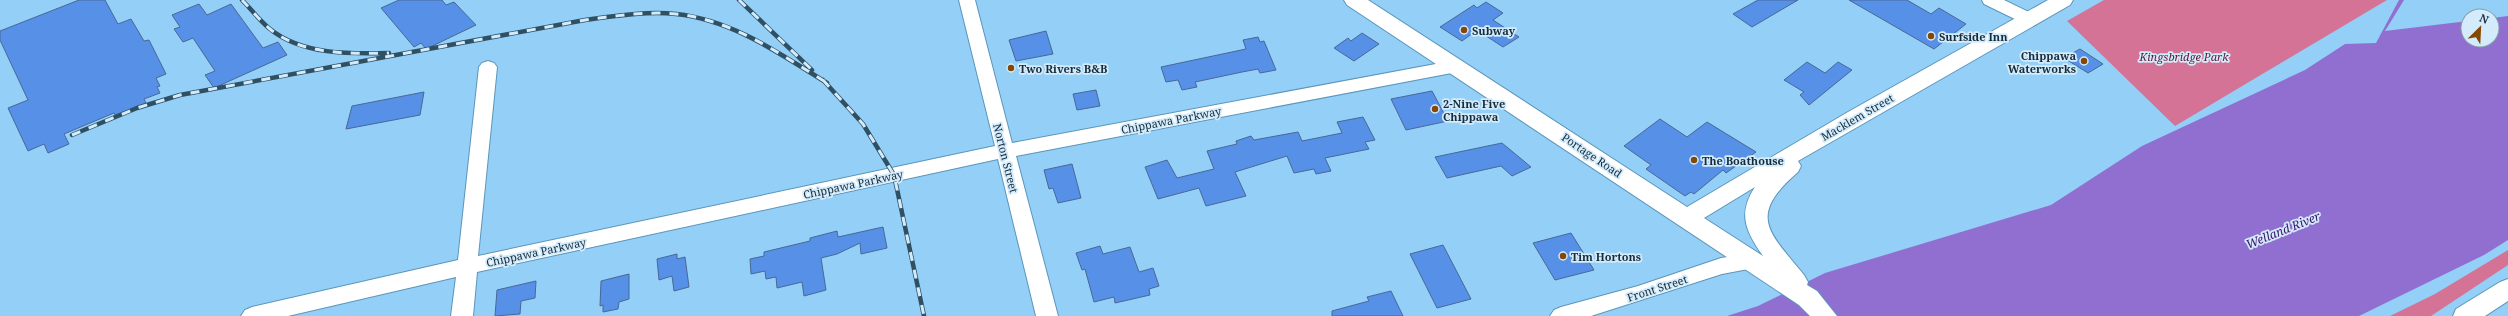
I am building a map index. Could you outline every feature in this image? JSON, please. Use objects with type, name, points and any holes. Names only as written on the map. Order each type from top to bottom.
[{"type":"main road","name":"Portage Road","points":[[1354,0],[1457,66],[1686,218],[1762,256],[1808,298],[1825,316]]},
{"type":"main road","name":"Macklem Street","points":[[1686,218],[1822,137],[2063,0]]},
{"type":"main road","points":[[1762,256],[1756,210],[1762,194],[1822,137]]},
{"type":"main road","points":[[2465,316],[2508,289]]},
{"type":"street","name":"Norton Street","points":[[967,0],[1047,316]]},
{"type":"street","points":[[1990,0],[2029,19]]},
{"type":"street","name":"Chippawa Parkway","points":[[252,316],[468,266],[1004,151],[1457,66]]},
{"type":"street","points":[[462,316],[488,67]]},
{"type":"street","name":"Front Street","points":[[1561,316],[1638,294],[1721,266],[1762,256]]},
{"type":"green space","name":"Kingsbridge Park","points":[[2104,0],[2387,0],[2175,126],[2067,21]]},
{"type":"green space","points":[[2508,250],[2508,265],[2431,316],[2390,316],[2435,294]]},
{"type":"water","name":"Welland River","points":[[2399,0],[2404,0],[2385,31],[2460,22],[2460,48],[2500,48],[2500,17],[2508,16],[2508,240],[2484,255],[2359,316],[1727,316],[1758,306],[1825,273],[2051,205],[2142,146],[2305,70],[2345,44],[2376,43]]},
{"type":"building","points":[[79,0],[105,0],[118,24],[131,19],[144,41],[149,40],[166,74],[156,78],[160,86],[157,87],[160,93],[144,99],[146,103],[116,116],[114,113],[64,134],[69,144],[48,153],[44,144],[28,151],[8,108],[28,100],[0,40],[0,31]]},
{"type":"building","points":[[399,0],[442,0],[446,5],[454,2],[476,25],[426,49],[421,43],[414,47],[381,8]]},
{"type":"building","points":[[1758,0],[1798,0],[1752,27],[1733,14]]},
{"type":"building","name":"Surfside Inn","points":[[1849,0],[1907,0],[1931,14],[1939,8],[1966,24],[1934,49]]},
{"type":"building","points":[[1486,2],[1503,13],[1493,20],[1519,37],[1503,47],[1477,30],[1462,41],[1440,27],[1474,5],[1477,8]]},
{"type":"building","points":[[199,4],[207,15],[231,4],[263,48],[278,42],[287,55],[214,88],[205,75],[215,71],[193,38],[183,42],[174,29],[180,27],[172,15]]},
{"type":"building","points":[[1046,31],[1053,54],[1016,61],[1009,40]]},
{"type":"building","points":[[1362,33],[1379,44],[1354,61],[1334,48],[1348,38],[1351,41]]},
{"type":"building","points":[[1258,37],[1260,42],[1264,41],[1276,70],[1260,73],[1258,69],[1195,82],[1197,87],[1182,90],[1178,80],[1166,82],[1161,67],[1246,49],[1243,40]]},
{"type":"building","name":"Chippawa Waterworks","points":[[2080,49],[2103,64],[2088,73],[2064,58]]},
{"type":"building","points":[[1807,62],[1825,73],[1838,62],[1852,70],[1809,105],[1800,95],[1804,92],[1784,80]]},
{"type":"building","points":[[1096,90],[1100,106],[1077,110],[1073,94]]},
{"type":"building","points":[[1432,91],[1448,121],[1406,130],[1391,99]]},
{"type":"building","points":[[424,92],[420,115],[346,129],[352,106]]},
{"type":"building","points":[[1363,117],[1375,140],[1365,142],[1369,149],[1325,158],[1331,171],[1316,174],[1314,169],[1294,173],[1287,156],[1235,172],[1246,196],[1206,206],[1199,188],[1158,199],[1145,167],[1167,160],[1177,178],[1214,169],[1207,151],[1237,144],[1236,141],[1251,136],[1254,140],[1298,132],[1302,141],[1342,133],[1337,122]]},
{"type":"building","name":"The Boathouse","points":[[1660,119],[1687,137],[1707,122],[1756,152],[1726,173],[1723,170],[1694,194],[1691,192],[1685,196],[1646,169],[1651,165],[1624,146]]},
{"type":"building","points":[[1502,143],[1531,167],[1512,176],[1501,166],[1447,178],[1435,157]]},
{"type":"building","points":[[1072,164],[1081,198],[1058,203],[1053,188],[1049,189],[1044,170]]},
{"type":"building","points":[[883,227],[887,248],[861,254],[860,243],[837,254],[821,258],[826,290],[804,296],[802,282],[777,288],[776,277],[766,279],[765,271],[751,274],[750,259],[764,256],[764,252],[810,241],[810,238],[837,231],[838,237]]},
{"type":"building","name":"Tim Hortons","points":[[1571,233],[1594,270],[1555,280],[1533,243]]},
{"type":"building","points":[[1443,245],[1471,299],[1437,308],[1410,254]]},
{"type":"building","points":[[1100,246],[1103,254],[1130,247],[1139,272],[1153,268],[1159,286],[1149,289],[1150,295],[1115,303],[1114,297],[1094,302],[1085,269],[1082,270],[1076,253]]},
{"type":"building","points":[[677,254],[677,259],[685,257],[689,287],[674,291],[672,276],[659,280],[657,259]]},
{"type":"building","points":[[629,274],[629,299],[619,302],[618,309],[603,312],[603,305],[600,306],[601,281]]},
{"type":"building","points":[[536,281],[535,298],[521,301],[520,314],[495,316],[497,290]]},
{"type":"building","points":[[1391,291],[1403,316],[1332,316],[1332,311],[1369,301],[1367,297]]},
{"type":"railway","points":[[242,0],[270,29],[283,38],[297,44],[311,48],[343,53],[389,53]]},
{"type":"railway","points":[[739,0],[812,70]]},
{"type":"railway","points":[[72,135],[137,108],[180,95],[585,20],[642,14],[676,14],[697,17],[717,23],[774,50],[824,81]]},
{"type":"railway","points":[[824,81],[863,124],[894,175],[924,316]]},
{"type":"place","name":"Subway","points":[[1464,30]]},
{"type":"place","name":"Surfside Inn","points":[[1931,36]]},
{"type":"place","name":"Chippawa Waterworks","points":[[2084,61]]},
{"type":"place","name":"Two Rivers B&B","points":[[1011,68]]},
{"type":"place","name":"2-Nine Five Chippawa","points":[[1435,109]]},
{"type":"place","name":"The Boathouse","points":[[1694,160]]},
{"type":"place","name":"Tim Hortons","points":[[1563,256]]}]
